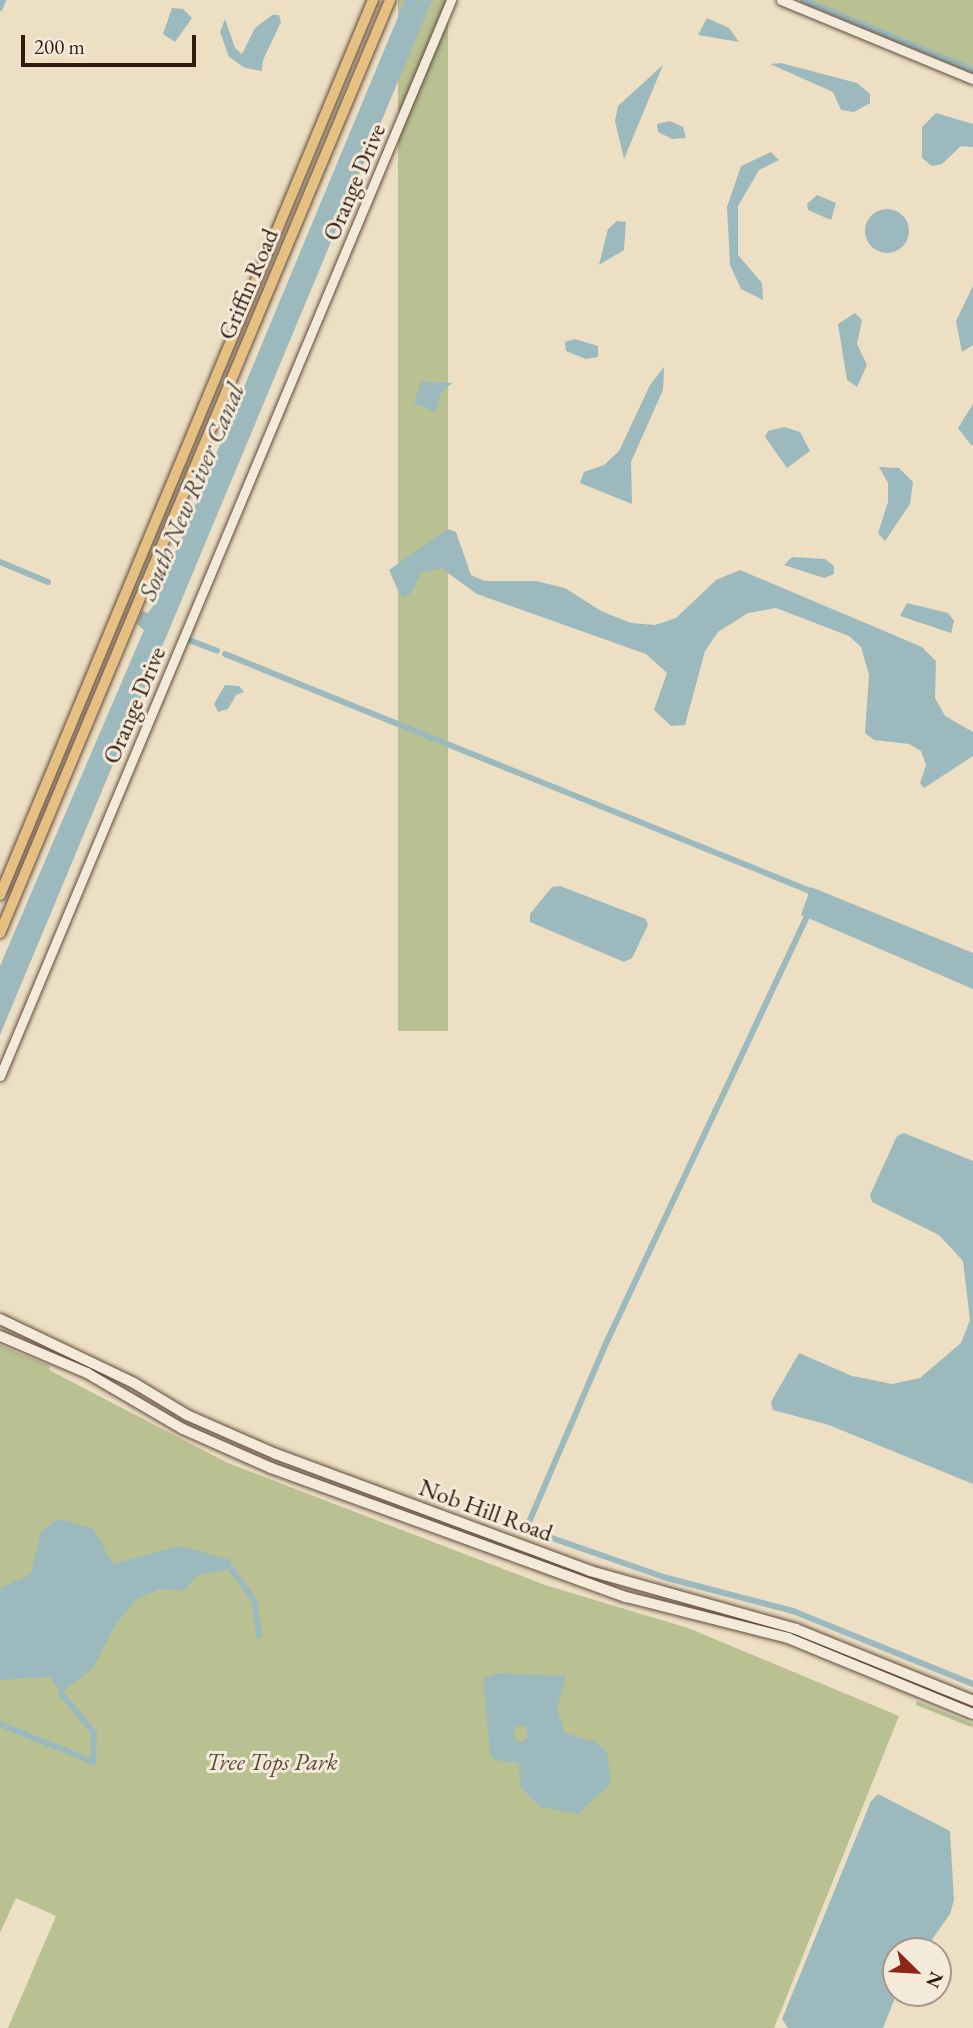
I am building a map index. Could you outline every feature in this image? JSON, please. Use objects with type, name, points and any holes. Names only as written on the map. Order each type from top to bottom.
[{"type":"main road","name":"Griffin Road","points":[[0,895],[373,0]]},
{"type":"main road","name":"Griffin Road","points":[[0,933],[390,0]]},
{"type":"main road","name":"Nob Hill Road","points":[[0,1319],[124,1378],[187,1415],[276,1454],[590,1571],[796,1629],[973,1701]]},
{"type":"main road","name":"Nob Hill Road","points":[[0,1336],[87,1373],[183,1429],[271,1468],[626,1597],[788,1638],[973,1714]]},
{"type":"street","name":"Orange Drive","points":[[0,1076],[451,0]]},
{"type":"street","points":[[781,0],[973,79]]},
{"type":"green space","points":[[398,0],[448,0],[448,1031],[398,1031]]},
{"type":"green space","points":[[805,0],[973,0],[973,68]]},
{"type":"green space","name":"Tree Tops Park","points":[[0,1345],[50,1366],[49,1370],[228,1463],[545,1585],[688,1628],[899,1716],[774,2028],[8,2028],[56,1916],[16,1898],[0,1933]]},
{"type":"green space","points":[[917,1701],[973,1724],[972,1728],[916,1705]]},
{"type":"water","points":[[405,0],[432,0],[0,1035],[0,966],[144,630],[137,624],[142,611],[148,613],[153,606]]},
{"type":"water","points":[[172,8],[183,9],[192,18],[175,42],[163,34]]},
{"type":"water","points":[[272,15],[279,15],[281,22],[263,60],[262,71],[245,68],[229,57],[220,32],[225,19],[235,48],[242,54],[255,28]]},
{"type":"water","points":[[707,18],[729,28],[739,42],[698,35]]},
{"type":"water","points":[[781,63],[857,83],[870,94],[870,103],[854,112],[841,110],[833,92],[770,64]]},
{"type":"water","points":[[663,65],[624,159],[615,121],[618,106]]},
{"type":"water","points":[[936,113],[973,124],[973,147],[961,146],[942,164],[932,166],[922,158],[922,127]]},
{"type":"water","points":[[670,121],[683,127],[686,138],[672,139],[658,132],[657,124]]},
{"type":"water","points":[[771,152],[779,160],[759,170],[738,206],[738,255],[762,283],[763,300],[741,289],[730,265],[727,207],[741,166]]},
{"type":"water","points":[[817,195],[836,203],[831,220],[808,210],[807,204]]},
{"type":"water","points":[[887,209],[902,216],[909,231],[902,246],[887,253],[872,246],[865,231],[872,216]]},
{"type":"water","points":[[617,221],[626,222],[624,250],[599,265],[608,229]]},
{"type":"water","points":[[973,286],[973,345],[962,352],[956,321]]},
{"type":"water","points":[[855,313],[862,320],[857,344],[867,365],[857,387],[847,380],[838,324]]},
{"type":"water","points":[[575,339],[598,346],[598,357],[586,359],[566,351],[565,342]]},
{"type":"water","points":[[664,367],[663,390],[631,462],[632,504],[580,483],[584,472],[604,465],[619,451],[650,385]]},
{"type":"water","points":[[421,382],[452,383],[441,393],[436,412],[414,403]]},
{"type":"water","points":[[973,404],[973,445],[971,445],[958,428]]},
{"type":"water","points":[[784,427],[800,432],[810,451],[787,468],[765,437],[768,431]]},
{"type":"water","points":[[879,467],[899,468],[913,482],[910,504],[885,541],[878,533],[888,502],[888,483]]},
{"type":"water","points":[[448,529],[456,532],[471,575],[485,581],[536,581],[565,588],[601,611],[631,623],[655,625],[676,618],[716,580],[740,570],[922,647],[936,661],[935,698],[945,716],[973,732],[973,756],[924,788],[920,783],[926,765],[921,751],[909,744],[874,740],[865,733],[869,675],[861,647],[849,636],[776,608],[748,613],[718,632],[705,651],[685,725],[671,726],[654,710],[667,673],[646,654],[477,594],[441,568],[421,573],[412,592],[404,598],[400,595],[389,570]]},
{"type":"water","points":[[792,557],[825,559],[834,566],[834,574],[824,578],[784,565]]},
{"type":"water","points":[[907,603],[948,613],[954,621],[951,633],[900,616]]},
{"type":"water","points":[[225,685],[239,686],[244,692],[236,695],[228,709],[218,712],[214,704]]},
{"type":"water","points":[[560,886],[646,919],[648,925],[632,958],[624,962],[530,922],[530,914],[552,887]]},
{"type":"water","points":[[811,887],[973,953],[973,989],[801,915]]},
{"type":"water","points":[[904,1133],[973,1161],[973,1484],[829,1425],[773,1410],[771,1402],[799,1353],[852,1376],[892,1384],[920,1378],[961,1343],[970,1320],[963,1261],[939,1235],[872,1202],[870,1195],[897,1136]]},
{"type":"water","points":[[58,1519],[93,1528],[113,1564],[180,1546],[231,1560],[227,1570],[197,1575],[184,1591],[160,1589],[137,1599],[115,1625],[93,1668],[61,1693],[50,1677],[0,1680],[0,1588],[31,1574],[41,1531]]},
{"type":"water","points":[[498,1673],[566,1676],[557,1709],[565,1733],[597,1743],[607,1752],[611,1783],[578,1814],[540,1807],[520,1787],[519,1763],[494,1760],[490,1754],[483,1678]],"holes":[[[525,1725],[529,1737],[519,1742],[513,1734],[516,1727]]]},
{"type":"water","points":[[878,1794],[950,1831],[954,1900],[950,1914],[934,1937],[882,1937],[882,2007],[891,2007],[883,2028],[788,2028],[782,2019],[871,1801]]},
{"type":"waterway","points":[[0,8],[3,0]]},
{"type":"waterway","points":[[803,0],[973,70]]},
{"type":"waterway","points":[[0,562],[48,582]]},
{"type":"waterway","points":[[189,640],[217,651]]},
{"type":"waterway","points":[[225,654],[810,891],[813,898]]},
{"type":"waterway","points":[[809,912],[607,1341],[526,1529],[667,1578],[793,1611],[973,1684]]},
{"type":"waterway","points":[[229,1566],[254,1600],[259,1636]]},
{"type":"waterway","points":[[0,1724],[93,1762],[94,1733],[61,1693]]},
{"type":"water label","name":"South New River Canal","points":[[192,492]]}]
